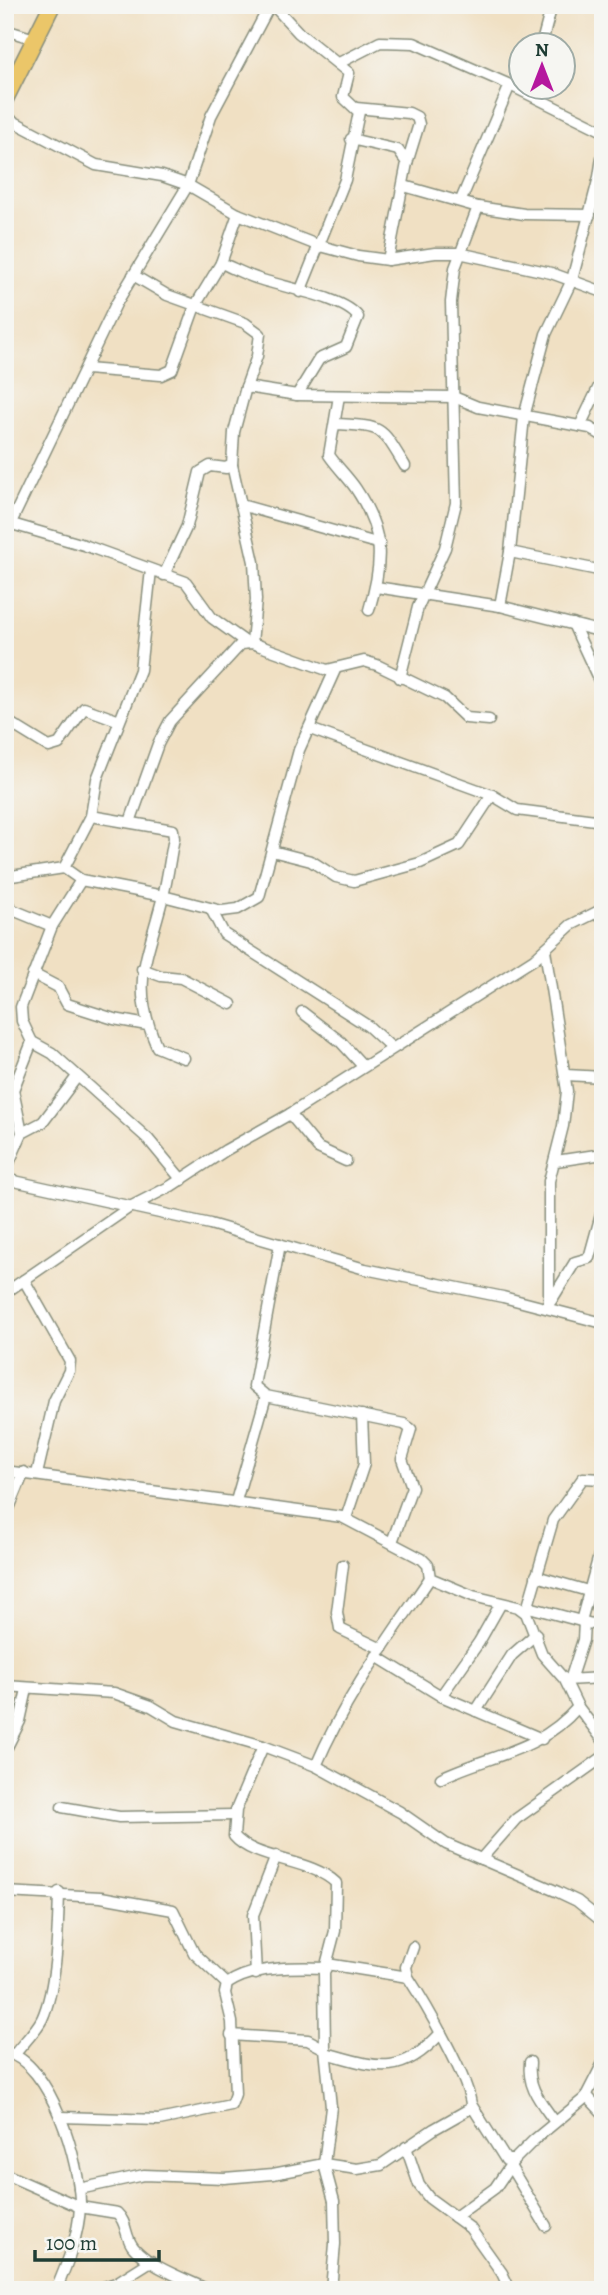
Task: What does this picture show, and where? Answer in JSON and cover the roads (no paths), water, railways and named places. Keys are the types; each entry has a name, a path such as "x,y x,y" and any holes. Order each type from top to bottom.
{"main road":[{"path":"5,99 52,5"}],"street":[{"path":"5,535 8,523 116,304 188,185 211,116 272,5 299,33 339,63 349,74 343,97 356,108 359,115 351,139 345,180 300,292"},
{"path":"545,32 552,5"},
{"path":"5,30 35,39"},
{"path":"339,63 380,42 403,41 506,83"},
{"path":"461,200 495,113 506,92"},
{"path":"546,102 603,131"},
{"path":"356,108 417,117 419,124 407,163 388,260"},
{"path":"5,117 96,165 162,176 188,185 238,214 317,245 358,257 388,260 435,253 459,253 572,279 603,292"},
{"path":"351,139 398,150 407,163"},
{"path":"500,606 510,552 524,417 546,334 572,279 590,215 603,151"},
{"path":"404,186 478,207 524,214 590,215"},
{"path":"400,678 418,607 427,593 452,528 456,503 451,302 459,253 478,207"},
{"path":"86,369 167,374 176,362 195,306 221,263 238,214"},
{"path":"221,263 256,278 330,301 355,312 358,317 346,347 319,359 298,395"},
{"path":"133,275 195,306 245,323 260,334 257,356 234,432 232,465 254,562 256,600 250,643"},
{"path":"580,426 603,378"},
{"path":"246,387 298,395 339,397 454,397 478,407 580,426 603,436"},
{"path":"339,397 329,454 372,516 380,544 381,559 369,610"},
{"path":"336,424 376,427 384,432 405,466"},
{"path":"164,575 187,526 200,472 210,466 226,468 232,465"},
{"path":"241,505 380,544"},
{"path":"8,523 84,545 191,585 212,618 250,643 327,670 364,661 444,698 466,718 489,720"},
{"path":"510,552 603,571"},
{"path":"64,868 91,816 97,779 117,720 140,670 151,570"},
{"path":"376,587 500,606 603,632"},
{"path":"573,624 603,689"},
{"path":"130,822 158,744 170,721 234,648 250,643"},
{"path":"5,877 64,868 81,880 163,896 211,909 238,909 259,897 299,750 335,670"},
{"path":"5,720 49,747 59,744 84,708 117,720"},
{"path":"310,729 492,795 517,810 603,821"},
{"path":"272,851 311,861 336,877 354,881 441,855 459,845 492,795"},
{"path":"91,816 173,830 174,838 163,896 142,969 142,996 147,1025 157,1047 184,1058"},
{"path":"81,880 52,926 21,1007 22,1021 32,1042 52,1054 148,1139 182,1180"},
{"path":"5,901 9,908 52,926"},
{"path":"211,909 224,934 368,1026 392,1048"},
{"path":"5,1293 130,1207 182,1180 226,1150 290,1114 545,950 571,925 603,909"},
{"path":"545,950 566,1075 563,1126 549,1181 549,1306"},
{"path":"142,969 161,976 181,978 231,1004"},
{"path":"33,974 58,987 67,1004 114,1019 147,1025"},
{"path":"302,1012 341,1042 363,1066"},
{"path":"22,1133 9,1088 32,1042"},
{"path":"566,1075 603,1077"},
{"path":"5,1172 22,1133 43,1122 76,1078"},
{"path":"290,1114 318,1148 346,1161"},
{"path":"556,1161 603,1154"},
{"path":"5,1179 280,1244 389,1274 549,1306 603,1323"},
{"path":"549,1306 574,1263 589,1258 602,1211"},
{"path":"280,1244 254,1380 256,1390 266,1396 404,1423 411,1431 402,1459 412,1487 392,1542"},
{"path":"24,1280 70,1361 69,1371 54,1401 37,1474"},
{"path":"236,1501 266,1396"},
{"path":"346,1518 364,1464 362,1415"},
{"path":"5,1471 346,1518 428,1565 430,1577 379,1653 326,1742 316,1766"},
{"path":"5,1518 24,1472"},
{"path":"603,1479 583,1478 553,1520 527,1610 542,1654 567,1680 578,1707 603,1740"},
{"path":"567,1680 583,1640 588,1591 603,1541"},
{"path":"343,1565 337,1612 340,1629 441,1696 542,1738"},
{"path":"536,1576 588,1591"},
{"path":"430,1577 500,1605 603,1628"},
{"path":"441,1696 479,1642 500,1605"},
{"path":"476,1711 512,1655 536,1634"},
{"path":"567,1680 603,1678"},
{"path":"5,1686 114,1693 151,1706 176,1721 262,1746 316,1766 400,1812 446,1844 558,1892 603,1922"},
{"path":"5,1751 20,1721 27,1689"},
{"path":"440,1778 464,1767 518,1751 542,1738 578,1707"},
{"path":"262,1746 235,1815 233,1828 238,1841 322,1873 337,1882 338,1907 326,1966 325,2051 331,2107 324,2164 334,2201 335,2244 331,2290"},
{"path":"481,1859 516,1819 603,1757"},
{"path":"62,1807 119,1817 235,1815"},
{"path":"256,1974 253,1915 276,1856"},
{"path":"5,1892 59,1892 173,1910 194,1953 227,1984"},
{"path":"56,2290 73,2246 80,2207 79,2189 61,2117 40,2078 10,2053 42,2020 46,2007 57,1953 59,1892"},
{"path":"413,1947 406,1967 408,1977 441,2033 472,2106 506,2160 512,2163 546,2225"},
{"path":"227,1984 256,1974 326,1966 408,1977"},
{"path":"61,2117 159,2120 231,2105 235,2094 232,2022 225,1993 227,1984"},
{"path":"231,2035 299,2038 325,2051 368,2066 390,2067 423,2052 441,2033"},
{"path":"530,2062 529,2081 532,2089 555,2122"},
{"path":"455,2217 495,2188 512,2163 587,2096 603,2063"},
{"path":"587,2096 603,2113"},
{"path":"79,2189 129,2176 224,2178 273,2174 324,2164 357,2169 381,2165 472,2106"},
{"path":"406,2147 419,2185 429,2198 470,2228 502,2273 510,2290"},
{"path":"5,2174 80,2207 117,2213 125,2222 127,2239 133,2248 151,2261 208,2290"},
{"path":"96,2290 116,2283 151,2261"}]}
